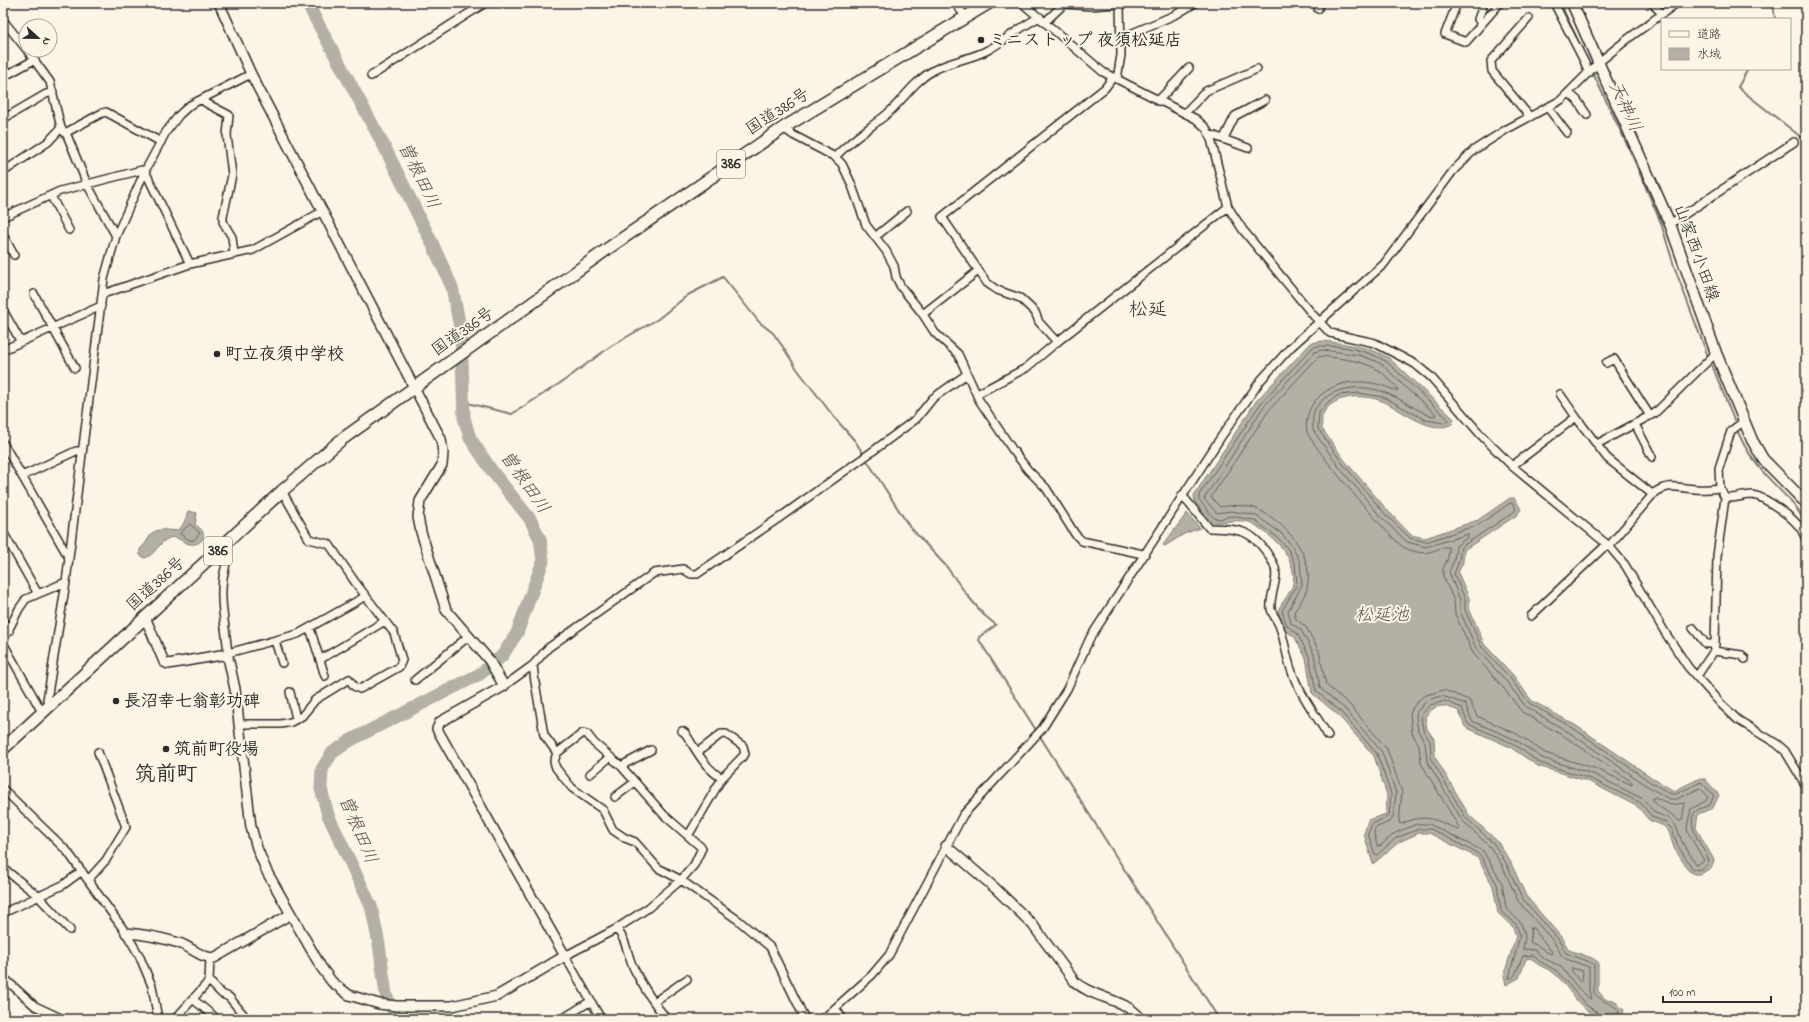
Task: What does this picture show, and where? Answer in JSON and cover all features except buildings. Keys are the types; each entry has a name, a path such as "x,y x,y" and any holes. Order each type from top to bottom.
{"highway":[{"name":"国道386号","path":"3,749 282,491 341,440 613,245 783,128 988,3"}],"main road":[{"name":"山家西小田線","path":"1572,3 1600,62 1670,224 1716,353 1744,421 1763,459 1806,503"}],"street":[{"path":"219,3 251,74 441,439 444,453 442,464 420,501 418,517 421,532 446,610 470,636 489,660 502,682"},
{"path":"371,76 485,3"},
{"path":"955,3 966,17"},
{"path":"1022,3 1043,19 1103,72 1196,119 1206,128 1209,134 1228,207 1242,230 1313,315 1330,332 1375,343 1414,364 1431,377 1480,434 1512,466 1609,546 1624,565 1688,667 1715,698 1738,720 1785,750 1806,786"},
{"path":"835,157 862,132 888,113 924,76 955,61 972,57 989,49 1029,22 1043,19 1064,4 1091,6 1129,3"},
{"path":"1121,38 1177,14 1195,3"},
{"path":"1457,3 1445,34 1466,42 1500,3"},
{"path":"1481,24 1478,19 1484,3"},
{"path":"1554,3 1589,73"},
{"path":"1652,3 1662,14"},
{"path":"823,1019 872,975 889,955 963,815 1042,729 1067,689 1090,638 1182,495 1261,380 1291,347 1384,264 1458,165 1474,150 1507,129 1561,100 1600,62 1629,38 1677,3"},
{"path":"1057,342 1039,322 1036,312 1020,298 997,290 987,283 942,217 1105,88 1115,78 1121,55 1120,4"},
{"path":"1529,18 1491,61 1492,71 1530,117"},
{"path":"3,20 18,38"},
{"path":"3,77 34,60 47,76 53,92 63,130 87,184 116,236"},
{"path":"1158,101 1189,68"},
{"path":"1185,114 1206,91 1257,70"},
{"path":"46,708 66,582 104,280 116,236 145,171 160,142 179,115 190,104 251,74"},
{"path":"3,119 46,94 53,92"},
{"path":"1569,93 1577,100 1587,115"},
{"path":"202,99 206,103 229,115 227,135 232,175 223,222 232,237 234,254"},
{"path":"1224,138 1235,116 1265,100"},
{"path":"1548,108 1567,133"},
{"path":"3,172 48,142 63,130 102,112 106,112 160,142"},
{"path":"783,128 793,135 835,157 842,164 851,183 866,225 886,251 894,266 896,277 901,287 923,314 935,333 958,354 977,394 1012,449 1055,500 1075,534 1082,541 1143,554"},
{"path":"1209,134 1224,138 1248,148"},
{"path":"1670,224 1794,142"},
{"path":"3,218 60,191 142,170 145,171"},
{"path":"145,171 190,264"},
{"path":"51,196 69,230"},
{"path":"977,394 1026,368 1228,207"},
{"path":"103,294 190,264 253,250 323,211"},
{"path":"875,237 907,211"},
{"path":"3,235 14,255"},
{"path":"923,314 978,271"},
{"path":"34,294 75,368"},
{"path":"3,350 101,306"},
{"path":"4,312 21,342"},
{"path":"1597,444 1650,416 1716,353"},
{"path":"1606,363 1614,359 1650,416"},
{"path":"601,1019 437,729 440,722 502,682 533,665 548,648 654,573 684,569 691,574 697,574 873,451 916,419 933,398 967,374"},
{"path":"1560,394 1576,417 1614,464 1652,494"},
{"path":"1512,466 1576,417"},
{"path":"1697,676 1714,648 1717,556 1725,498 1720,488 1719,468 1731,431 1744,421"},
{"path":"1635,424 1652,457"},
{"path":"3,443 69,558"},
{"path":"22,476 76,451 82,451"},
{"path":"1531,616 1604,548 1609,546 1652,494 1663,487 1674,486 1697,490 1720,488"},
{"path":"240,724 281,724 296,719 305,713 315,700 349,679 354,686 360,689 399,667 402,660 394,633 329,544 309,539 282,491"},
{"path":"1182,495 1209,528 1234,529 1246,532 1256,540 1273,562 1276,573 1275,586 1271,600 1271,610 1279,625 1292,673 1328,736"},
{"path":"1725,498 1734,499 1746,496 1755,496 1773,504 1800,527 1806,539"},
{"path":"3,532 38,594"},
{"path":"224,545 228,552 223,581 223,619 240,724 251,827 257,848 267,872 321,967 332,982 349,994 379,1004 406,1006 452,1006 497,996 565,956 616,929 648,908 681,880 694,865 702,848 664,816 621,766 594,743 587,734 583,733 557,753 554,762 556,768 572,788 603,810 613,830 634,842 658,868 681,880 738,920 770,947 778,960 805,1019"},
{"path":"46,708 3,642 19,609 26,599 66,582"},
{"path":"145,617 164,662 168,664 228,655 298,634 366,596"},
{"path":"320,659 385,621"},
{"path":"3,622 8,631"},
{"path":"310,628 325,676"},
{"path":"1693,628 1706,644 1714,648 1742,655 1745,659"},
{"path":"415,680 470,636"},
{"path":"276,641 282,662"},
{"path":"533,665 534,682 544,735 557,753"},
{"path":"290,692 296,719"},
{"path":"682,731 698,752 702,761 722,778"},
{"path":"688,836 722,778 745,754 743,746 726,734 721,734 698,752"},
{"path":"621,766 651,750"},
{"path":"89,879 106,860 126,827 98,752"},
{"path":"590,774 610,757"},
{"path":"615,797 635,782"},
{"path":"3,789 67,851 89,879 126,933 139,955 152,986 158,1019"},
{"path":"946,846 995,888 1032,924 1078,985 1090,992 1124,1005 1141,1019"},
{"path":"3,868 39,897 70,930"},
{"path":"3,913 63,885 82,871"},
{"path":"126,933 139,934 180,943 210,958 214,958 291,914"},
{"path":"616,929 621,934 633,968 654,1002 667,1019"},
{"path":"175,1019 210,981 210,958"},
{"path":"3,977 35,1006 63,1019"},
{"path":"654,1002 688,979"},
{"path":"210,981 222,994 229,997 247,1019"},
{"path":"194,1000 216,1019"},
{"path":"562,1019 591,1001"},
{"path":"834,1008 843,1019"}],"water":[{"name":"松延池","path":"1323,341 1365,348 1389,358 1454,419 1452,424 1444,427 1435,427 1416,420 1382,401 1367,397 1350,397 1341,399 1328,407 1322,416 1322,429 1346,462 1388,511 1411,535 1425,538 1478,520 1510,498 1514,498 1521,509 1517,515 1464,550 1463,562 1458,573 1469,598 1469,608 1484,644 1513,675 1531,700 1575,725 1674,791 1700,778 1705,779 1719,795 1713,808 1698,814 1696,828 1714,860 1712,867 1701,874 1695,874 1689,871 1674,848 1669,832 1664,826 1649,820 1638,807 1590,782 1538,766 1510,747 1465,727 1459,711 1449,707 1440,706 1433,709 1425,717 1427,729 1434,739 1435,757 1469,815 1497,841 1510,861 1526,896 1561,937 1569,950 1592,958 1598,962 1598,991 1605,999 1614,1000 1624,1010 1622,1017 1615,1019 1597,1019 1579,1003 1558,976 1536,963 1531,958 1526,959 1519,978 1506,985 1504,975 1516,936 1513,927 1498,913 1493,886 1478,858 1429,833 1419,833 1399,842 1373,864 1364,834 1368,820 1386,814 1387,795 1374,756 1338,715 1312,693 1306,658 1294,636 1283,630 1278,610 1293,584 1294,576 1289,560 1275,540 1254,524 1242,521 1212,522 1195,502 1194,495 1257,400 1311,343"},
{"path":"188,511 197,513 195,525 202,531 203,538 201,541 195,544 190,544 172,537 162,542 145,558 140,555 140,549 152,533 158,530 177,530 185,521"},
{"path":"1187,513 1200,528 1184,534 1165,546 1163,545"}],"waterway":[{"name":"曽根田川","path":"307,3 384,146 452,287 461,332 464,418 470,438 492,471 530,519 540,539 543,561 517,633 502,656 480,674 351,740 332,753 322,769 321,789 328,815 371,906 379,944 386,995 397,1019"},
{"name":"天神川","path":"1560,3 1583,51"},
{"path":"1773,3 1775,18"},
{"path":"1747,70 1738,87 1806,141"},
{"name":"天神川","path":"1592,71 1632,155 1661,223 1674,266 1707,354"},
{"path":"463,402 512,414 565,380 611,346 658,319 688,295 723,277 759,322 773,333 797,369 834,417 855,441 864,455"},
{"path":"1712,365 1734,420"},
{"path":"1738,432 1747,450 1756,463 1791,501 1802,516 1806,525"},
{"path":"866,459 909,526 946,566 984,615 996,625 979,637 979,640 1219,1019"}],"place":[{"name":"ミニストップ 夜須松延店","path":"981,40"},
{"name":"町立夜須中学校","path":"217,354"},
{"name":"長沼幸七翁彰功碑","path":"116,701"},
{"name":"筑前町役場","path":"166,749"}],"district":[{"name":"松延","path":"1148,310"},
{"name":"筑前町","path":"166,775"}]}
